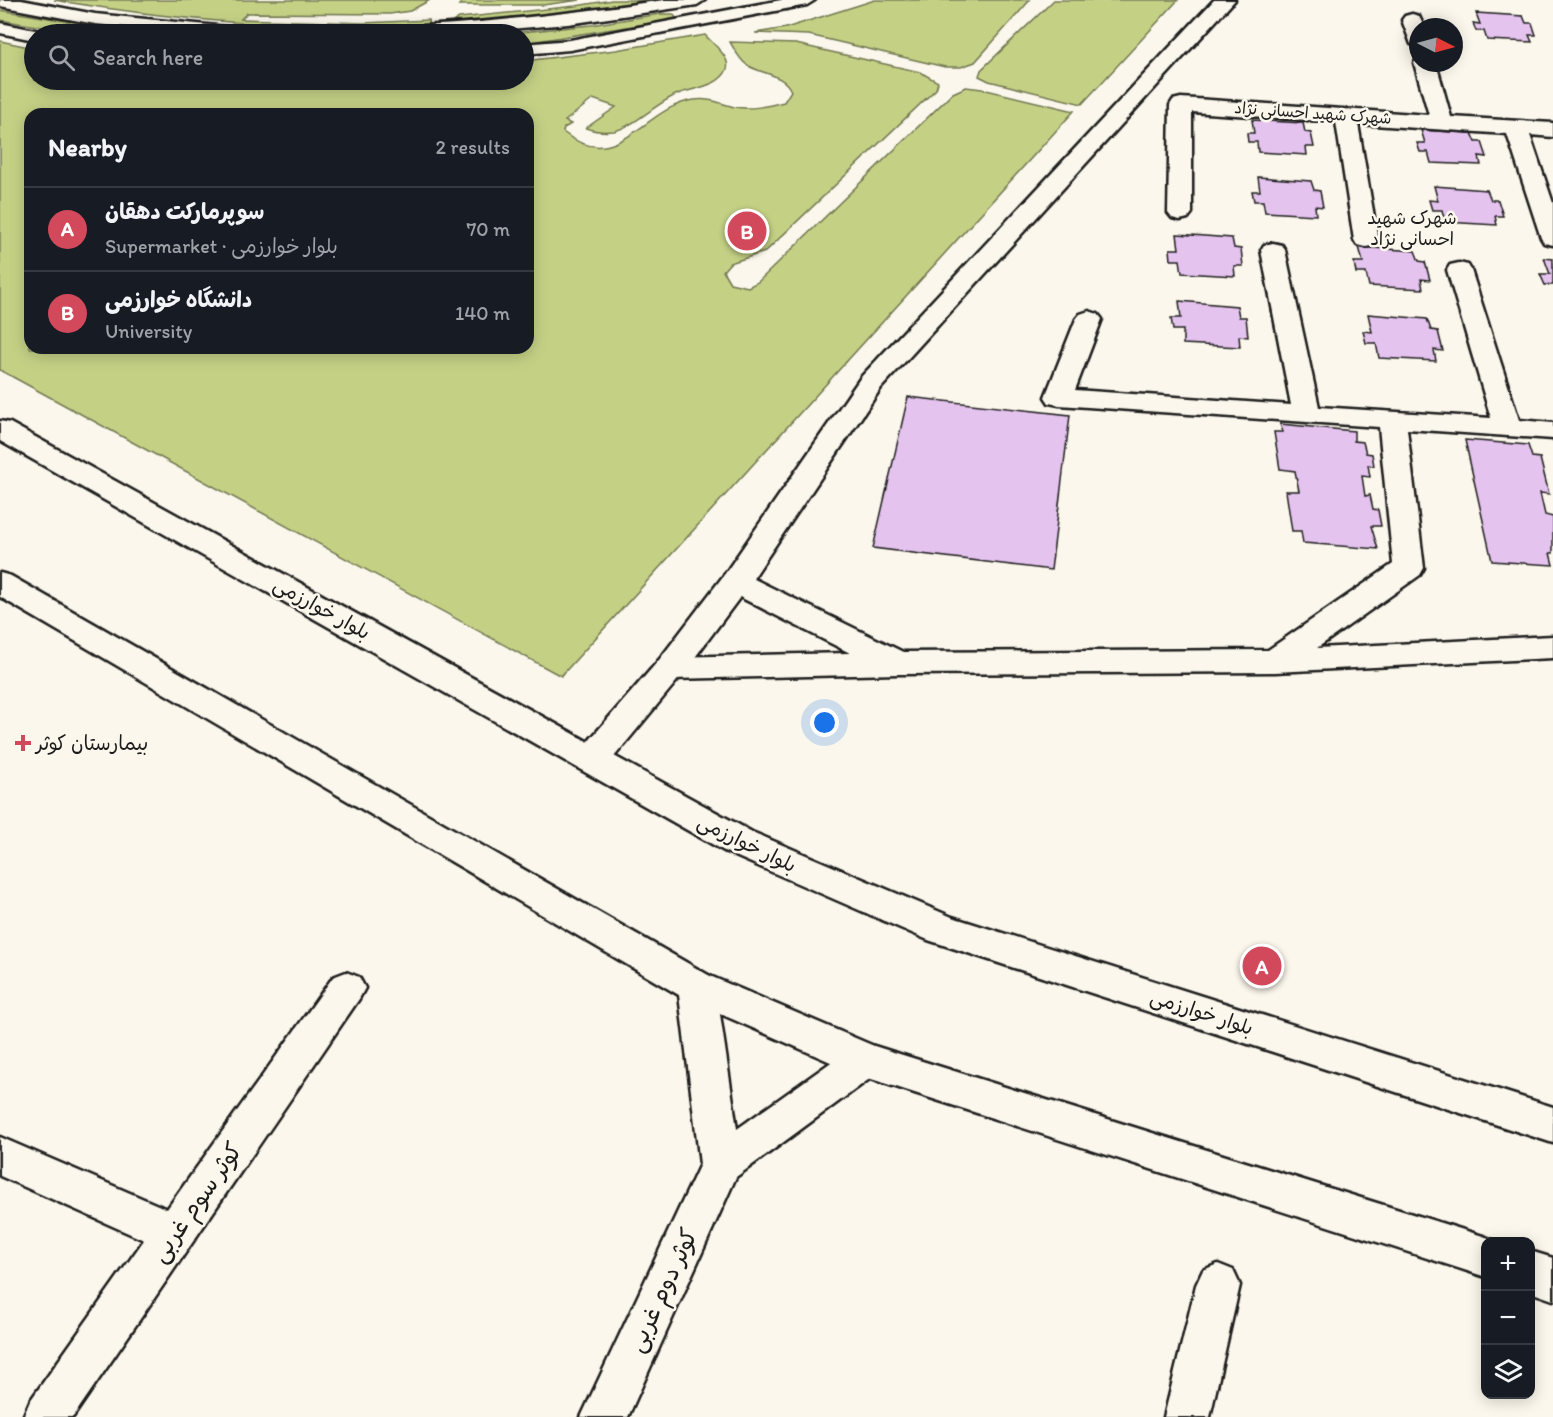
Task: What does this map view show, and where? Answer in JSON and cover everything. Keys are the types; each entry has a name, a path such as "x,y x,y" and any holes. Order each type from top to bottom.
{"street":[{"path":"592,760 670,668 735,582 871,384 1225,0"},
{"path":"1428,72 1442,122"},
{"name":"شهرک شهید احسانی نژاد","path":"1180,213 1181,105 1553,130"},
{"path":"1346,116 1366,240"},
{"path":"1516,127 1553,238"},
{"path":"1273,250 1307,414"},
{"path":"1459,270 1508,428"},
{"path":"1089,319 1059,397 1553,431"},
{"path":"1275,661 1410,568 1392,420"},
{"name":"بلوار خوارزمی","path":"0,429 739,842 941,929 1553,1125"},
{"path":"735,582 899,663"},
{"path":"0,583 697,987 865,1060 1481,1256"},
{"path":"670,668 899,663 1275,661 1553,647"},
{"path":"697,987 721,1164 865,1060"},
{"name":"کوثر سوم غربی","path":"46,1417 346,988"},
{"path":"0,1156 175,1233"},
{"name":"کوثر دوم غربی","path":"604,1417 721,1164"},
{"path":"1535,1274 1553,1279"},
{"path":"1187,1417 1218,1286"}],"lane":[{"path":"512,24 568,19 697,0"},
{"path":"534,48 570,45 807,0"},
{"path":"0,1 95,19 146,24"},
{"path":"0,28 24,33"}],"green space":[{"path":"54,0 430,0 410,11 390,14 247,13 241,19 363,23 429,20 427,24 265,24 99,7"},
{"path":"464,0 580,0 543,5 459,5"},
{"path":"612,0 649,0 566,13 467,23 454,21 459,18"},
{"path":"875,0 1030,0 975,62 961,67 945,67 809,35 755,33 786,28"},
{"path":"1054,0 1178,0 1082,104 989,81 979,76 981,70"},
{"path":"0,10 94,24 24,24 0,20"},
{"path":"660,14 673,14 677,19 534,41 534,31 591,25"},
{"path":"705,35 724,55 727,69 718,80 671,97 621,129 600,131 586,128 616,107 593,99 565,121 571,124 564,128 563,132 582,144 600,147 615,143 630,135 676,105 694,100 710,100 747,108 784,102 791,91 788,85 778,78 747,65 730,42 796,44 920,72 938,82 936,89 765,252 730,263 723,271 730,283 748,287 758,282 953,93 966,87 982,89 1074,111 561,676 0,370 0,41 24,46 24,90 534,90 534,60 616,50"}],"building":[{"path":"1476,13 1523,16 1526,23 1532,23 1536,35 1529,35 1532,42 1487,40 1484,31 1476,31 1473,23 1480,24"},
{"path":"1252,120 1303,123 1305,132 1311,133 1314,147 1306,147 1307,155 1258,152 1257,142 1248,142 1247,133 1254,133"},
{"path":"1421,130 1472,133 1476,142 1482,142 1487,157 1479,156 1481,165 1431,163 1428,152 1420,152 1417,143 1425,143"},
{"path":"1258,177 1311,181 1314,190 1320,191 1323,207 1315,206 1316,215 1265,212 1263,201 1254,201 1252,191 1260,191"},
{"path":"1434,186 1487,190 1491,200 1498,200 1503,216 1495,216 1497,225 1445,222 1442,210 1432,210 1429,200 1438,201"},
{"path":"1177,234 1232,238 1234,248 1241,249 1243,266 1234,266 1235,276 1182,273 1180,260 1171,260 1170,249 1179,249"},
{"path":"1359,247 1415,251 1419,261 1425,262 1430,280 1421,279 1423,289 1369,286 1366,273 1356,273 1354,262 1363,262"},
{"path":"1544,258 1553,259 1553,285 1545,285 1540,274 1550,274"},
{"path":"1179,301 1237,306 1239,317 1246,317 1248,337 1239,336 1240,347 1183,344 1183,330 1173,330 1171,318 1181,318"},
{"path":"1368,314 1427,319 1431,330 1438,331 1443,351 1434,350 1436,361 1379,358 1376,343 1366,343 1363,331 1372,332"},
{"path":"908,397 1070,415 1051,570 873,548"},
{"path":"1280,424 1354,431 1354,441 1363,442 1366,453 1372,454 1374,466 1368,465 1370,477 1362,476 1365,496 1370,495 1373,509 1378,510 1381,526 1371,526 1378,549 1303,543 1301,531 1292,531 1286,491 1299,491 1295,471 1280,469 1274,432 1283,432"},
{"path":"1465,440 1528,445 1532,457 1540,458 1549,494 1540,493 1545,515 1553,517 1553,553 1550,553 1553,565 1492,561"}],"place":[{"name":"دانشگاه خوارزمی","path":"747,231"},
{"name":"بیمارستان کوثر","path":"23,743"},
{"name":"سوپرمارکت دهقان","path":"1262,966"}],"district":[{"name":"شهرک شهید احسانی نژاد","path":"1412,228"}]}
